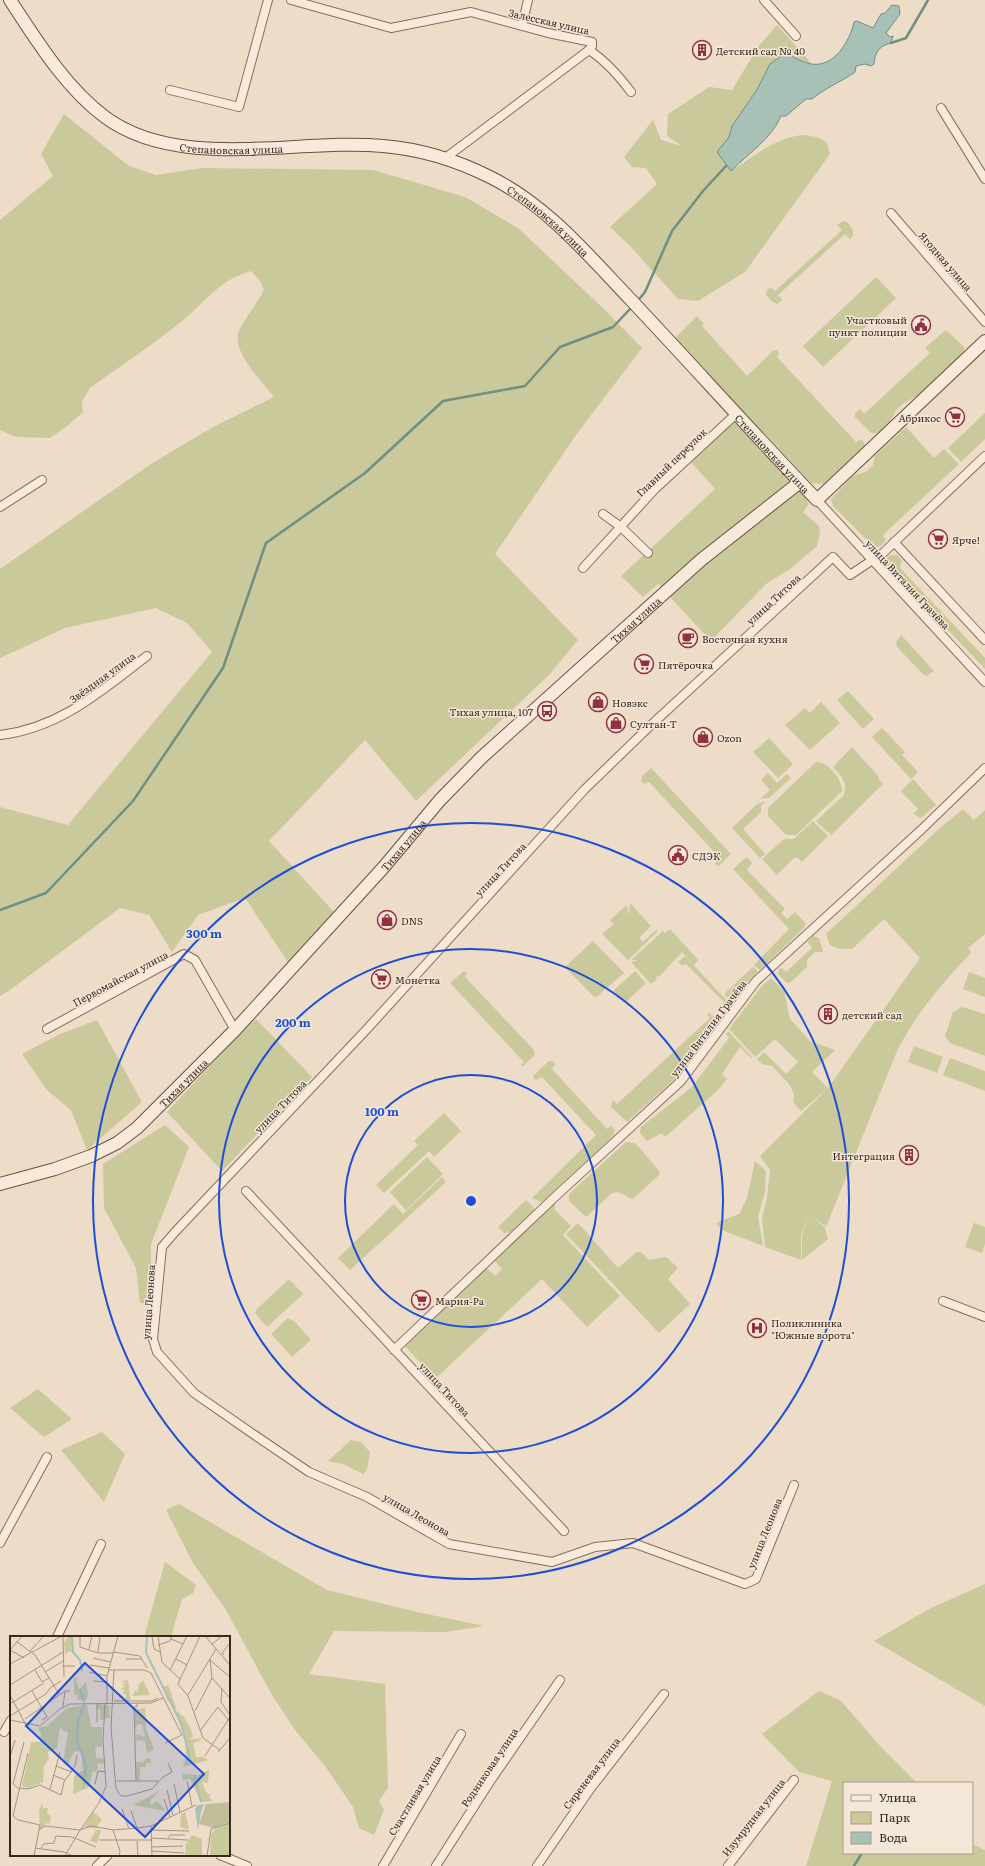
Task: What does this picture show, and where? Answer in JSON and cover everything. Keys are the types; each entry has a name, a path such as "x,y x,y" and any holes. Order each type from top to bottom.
{"street":[{"name":"Степановская улица","path":"10,0 37,41 67,80 105,117 135,133 172,144 235,149 325,144 402,148 444,159 504,184 542,211 565,231 669,340 817,500 985,341"},
{"path":"170,90 239,107 268,0"},
{"name":"Залесская улица","path":"292,0 391,28 471,12 590,46"},
{"path":"522,26 528,0"},
{"path":"764,0 796,36"},
{"path":"444,159 590,46 631,92"},
{"path":"941,108 985,179"},
{"name":"Ягодная улица","path":"891,213 985,322"},
{"name":"Главный переулок","path":"583,568 655,489 736,414"},
{"path":"872,560 883,553 985,456"},
{"path":"0,508 42,480"},
{"name":"Тихая улица","path":"0,1184 91,1156 117,1143 137,1128 236,1030 378,873 440,800 482,757 701,560 800,482"},
{"name":"улица Виталия Грачёва","path":"817,500 985,682"},
{"path":"603,514 621,527 648,553"},
{"path":"894,542 985,640"},
{"name":"улица Титова","path":"162,1247 367,1028 584,790 641,735 833,557 850,574 872,560"},
{"name":"Звёздная улица","path":"0,735 11,734 45,724 78,708 147,656"},
{"name":"улица Виталия Грачёва","path":"394,1350 557,1195 681,1081 756,981 921,830 985,768"},
{"name":"Первомайская улица","path":"47,1029 184,954 194,960 236,1030"},
{"name":"улица Титова","path":"246,1191 564,1531"},
{"name":"улица Леонова","path":"162,1247 153,1339 157,1352 194,1392 309,1472 367,1497 448,1544 552,1562 595,1547 633,1543 745,1584 756,1579 794,1485"},
{"path":"943,1300 985,1317"},
{"path":"0,1543 47,1457"},
{"path":"57,1636 101,1544"},
{"name":"Родниковая улица","path":"436,1866 489,1783 560,1680"},
{"name":"Сиреневая улица","path":"537,1866 591,1788 664,1694"},
{"path":"5,1733 10,1722"},
{"name":"Счастливая улица","path":"383,1866 462,1734"},
{"name":"Изумрудная улица","path":"728,1866 794,1780"},
{"path":"101,1865 107,1856"},
{"path":"222,1856 247,1866"}],"green space":[{"path":"777,25 812,64 785,54 770,64 758,88 732,126 729,137 731,171 765,149 790,137 803,135 815,137 827,143 830,154 745,272 698,301 678,299 631,247 610,227 657,184 646,168 632,167 624,157 653,120 661,140 682,146 667,136 668,114 709,87 732,90 758,47"},
{"path":"64,114 129,166 156,175 202,168 373,170 465,197 518,228 605,310 642,348 576,435 495,554 578,640 549,675 416,801 365,740 269,841 334,912 288,962 245,898 198,915 172,952 149,915 120,908 0,996 0,807 68,825 212,652 187,623 156,608 65,628 0,658 0,569 151,464 213,427 274,397 256,376 244,358 238,341 238,333 240,329 264,290 260,281 251,271 239,275 221,286 171,330 90,388 82,401 83,412 66,427 50,438 16,437 0,430 0,220 53,176 41,154"},
{"path":"843,221 847,222 853,230 853,236 850,239 845,234 778,295 783,300 777,304 773,302 766,295 767,290 770,287 775,291 842,230 837,225"},
{"path":"876,277 896,298 823,367 803,346"},
{"path":"697,316 704,324 702,326 747,376 773,351 778,350 779,354 777,357 856,442 862,439 865,445 824,484 811,483 675,338"},
{"path":"946,330 964,347 964,353 924,391 901,405 883,429 879,432 871,433 855,417 855,413 860,409 864,414 930,353 925,348"},
{"path":"985,413 985,439 961,462 948,448"},
{"path":"729,421 735,423 805,497 809,504 803,512 819,526 820,533 817,546 790,569 766,584 711,641 658,584 643,597 621,576 715,489 690,461"},
{"path":"906,427 934,458 944,449 959,464 883,535 886,540 882,545 875,548 833,506 831,499 854,475 866,472 873,465 875,456"},
{"path":"890,555 897,555 902,560 900,568 985,658 985,669 884,562"},
{"path":"901,635 934,671 926,676 897,647 896,642"},
{"path":"848,691 874,719 863,729 837,700"},
{"path":"821,702 840,723 810,750 785,725 805,708 810,713"},
{"path":"882,728 905,752 902,755 918,772 911,779 872,737"},
{"path":"769,738 793,764 778,778 753,752"},
{"path":"852,747 878,776 879,780 883,784 831,835 816,821 843,796 845,791 845,783 833,767"},
{"path":"816,762 826,765 834,772 840,782 842,791 796,835 786,835 768,816 768,808"},
{"path":"651,768 731,854 719,866 715,864 719,857 649,782 644,784 641,781 642,776"},
{"path":"768,773 777,783 787,774 791,778 769,798 760,799 770,790 761,780"},
{"path":"913,779 936,805 921,818 913,814 918,809 901,791"},
{"path":"766,801 761,806 761,812 743,829 765,854 760,858 732,828 757,804"},
{"path":"963,809 974,820 985,810 985,934 968,948 971,952 970,954 930,1000 904,1037 826,1227 811,1215 825,1228 828,1239 802,1260 802,1236 809,1213 801,1236 801,1260 765,1247 762,1218 767,1198 770,1170 760,1156 828,1088 920,958 884,919 852,949 839,949 830,945 826,934 940,828"},
{"path":"813,821 828,836 802,862 798,858 794,858 777,875 762,859 784,839 794,839"},
{"path":"745,858 748,858 752,863 747,870 785,909 781,913 787,919 795,912 806,924 804,928 760,970 754,965 789,929 733,869"},
{"path":"630,903 651,926 639,938 643,942 656,930 658,931 628,960 602,934 621,918 613,924 610,920 627,905 628,912 633,916 629,912"},
{"path":"670,929 698,960 694,965 682,952 659,977 656,977 657,979 651,984 631,962 639,960 631,960 663,931 665,933"},
{"path":"813,936 819,938 823,952 815,952 807,960 807,967 791,982 787,983 778,974 779,969 782,968 786,972 812,948 808,942"},
{"path":"593,941 624,973 595,998 565,967"},
{"path":"685,956 731,1005 727,1009 721,1006 724,1002 686,964 682,966 678,962"},
{"path":"753,967 758,971 751,978 733,1003 724,994"},
{"path":"464,971 467,973 465,977 533,1049 535,1054 534,1056 523,1066 520,1066 524,1062 450,983"},
{"path":"635,971 646,983 625,1003 613,991"},
{"path":"969,972 985,978 985,997 963,989"},
{"path":"771,978 784,991 790,1019 810,1041 835,1050 812,1072 828,1088 801,1111 793,1102 794,1095 790,1085 772,1066 762,1064 757,1059 764,1052 786,1074 798,1062 775,1039 755,1057 729,1029 761,987"},
{"path":"962,1007 985,1014 985,1056 950,1043 945,1036 953,1012"},
{"path":"709,1013 716,1018 717,1023 679,1075 627,1122 611,1107 613,1100 617,1104 710,1018 707,1014"},
{"path":"256,1019 312,1077 222,1171 167,1112 232,1042"},
{"path":"97,1020 142,1102 87,1150 71,1110 47,1090 22,1054 58,1035"},
{"path":"728,1031 752,1057 751,1058 740,1047 722,1074 727,1079 718,1090 665,1137 662,1133 647,1141 640,1133 641,1127 692,1087 729,1038 726,1034"},
{"path":"914,1046 943,1057 937,1073 908,1062"},
{"path":"950,1058 985,1071 985,1091 943,1075"},
{"path":"549,1061 552,1061 555,1064 552,1069 607,1129 611,1126 615,1131 612,1137 542,1202 532,1198 596,1135 542,1077 536,1080 533,1078 533,1076"},
{"path":"444,1113 461,1131 434,1157 429,1151 384,1193 376,1185 418,1145 414,1141"},
{"path":"165,1125 189,1147 151,1244 151,1303 140,1303 136,1268 104,1208 103,1164"},
{"path":"626,1142 637,1145 660,1174 634,1198 632,1199 618,1192 612,1193 587,1216 585,1216 569,1201 569,1194"},
{"path":"427,1157 443,1174 406,1210 390,1192"},
{"path":"755,1161 766,1171 765,1192 758,1217 763,1246 722,1230 716,1223 739,1214 747,1198"},
{"path":"442,1177 446,1182 350,1270 338,1258 394,1204 403,1214"},
{"path":"526,1200 536,1210 511,1232 504,1233 498,1227"},
{"path":"555,1203 555,1210 571,1226 563,1235 620,1296 587,1327 542,1279 435,1379 403,1344 485,1266 495,1276 502,1269 493,1259"},
{"path":"578,1223 618,1268 637,1252 641,1252 649,1260 666,1257 678,1268 668,1279 690,1304 659,1333 566,1234"},
{"path":"974,1223 985,1227 985,1244 982,1253 965,1247"},
{"path":"288,1280 291,1281 303,1294 267,1327 255,1313 256,1310"},
{"path":"288,1318 295,1322 311,1340 292,1357 271,1334"},
{"path":"38,1389 72,1419 44,1437 10,1408"},
{"path":"102,1432 125,1454 104,1502 61,1450"},
{"path":"351,1440 361,1442 370,1452 367,1470 363,1474 343,1464 328,1461"},
{"path":"179,1504 327,1590 417,1612 484,1626 445,1632 334,1631 309,1674 385,1684 388,1788 379,1801 384,1810 374,1835 359,1828 353,1807 325,1766 295,1730 272,1695 226,1610 193,1563 166,1510"},
{"path":"165,1562 196,1585 193,1593 182,1599 171,1636 144,1636"},
{"path":"985,1584 985,1706 874,1641 929,1609"},
{"path":"819,1691 841,1701 881,1747 916,1782 843,1782 843,1854 973,1854 973,1844 985,1850 985,1866 806,1866 832,1781 799,1772 762,1734"}],"water":[{"path":"892,5 899,6 900,14 886,33 890,37 893,36 891,43 878,50 875,56 874,64 871,66 865,64 856,66 855,72 850,76 812,99 806,99 786,116 781,116 766,139 731,171 717,152 729,137 732,126 758,88 770,64 785,53 811,64 827,62 840,52 845,45 854,22 857,21 873,28 881,14 885,13"}],"waterway":[{"path":"891,43 906,38 928,0"},
{"path":"640,298 645,292 672,231 703,191 726,166"},
{"path":"0,910 46,893 133,801 223,668 266,543 365,473 443,401 525,386 560,347 613,327 630,309"},
{"path":"854,1866 861,1854"}],"place":[{"name":"Детский сад № 40","path":"702,50"},
{"name":"Участковый пункт полиции","path":"921,325"},
{"name":"Абрикос","path":"955,417"},
{"name":"Ярче!","path":"938,539"},
{"name":"Восточная кухня","path":"688,638"},
{"name":"Пятёрочка","path":"644,664"},
{"name":"Новэкс","path":"598,702"},
{"name":"Тихая улица, 107","path":"547,711"},
{"name":"Султан-Т","path":"616,723"},
{"name":"Ozon","path":"703,737"},
{"name":"СДЭК","path":"678,855"},
{"name":"DNS","path":"387,920"},
{"name":"Монетка","path":"381,979"},
{"name":"детский сад","path":"828,1014"},
{"name":"Интеграция","path":"909,1155"},
{"name":"Мария-Ра","path":"421,1300"},
{"name":"Поликлиника \"Южные ворота\"","path":"757,1328"}]}
